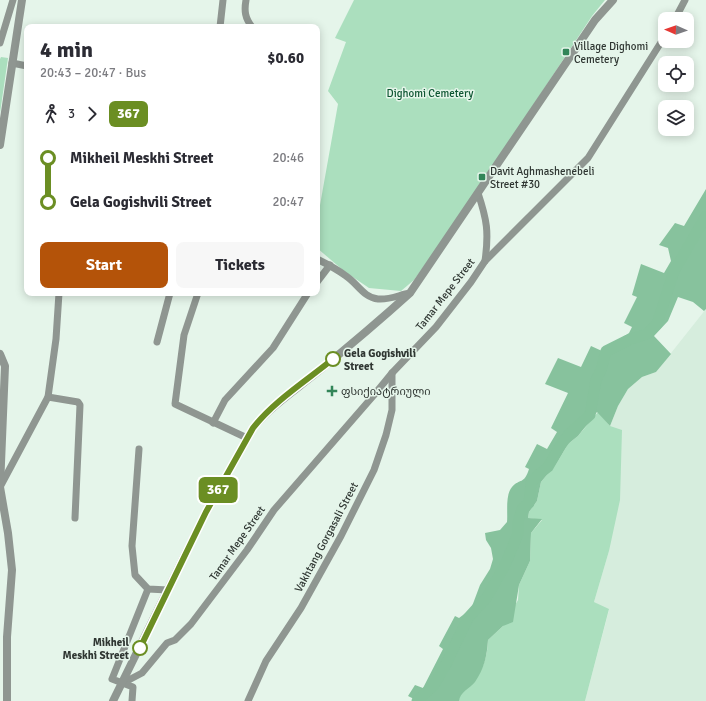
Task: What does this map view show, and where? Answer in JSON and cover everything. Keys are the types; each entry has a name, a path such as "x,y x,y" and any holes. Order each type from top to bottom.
{"street":[{"path":"0,43 13,0"},
{"path":"0,145 22,0"},
{"path":"220,24 223,0"},
{"path":"246,0 244,10 246,18 250,24"},
{"path":"113,701 206,512 247,438 260,419 372,328 410,293 595,20 613,0"},
{"path":"679,12 685,0"},
{"name":"Tamar Mepe Street","path":"123,683 142,673 167,643 175,640 191,624 247,550 274,510 374,395 392,372 436,327 471,282 485,261 588,158 658,47"},
{"path":"12,63 24,65"},
{"path":"478,193 487,221 488,238 485,261"},
{"path":"320,260 348,277 370,298 392,299 401,294 410,293"},
{"path":"320,278 330,265"},
{"path":"0,487 48,397 56,339 59,296"},
{"path":"157,342 169,296"},
{"path":"197,296 184,335 174,401 176,404 247,438"},
{"path":"213,422 225,400 273,348 306,296"},
{"path":"0,354 5,366 0,487 8,533 12,570 7,637 7,701"},
{"name":"Vakhtang Gorgasali Street","path":"248,701 266,661 301,608 341,536 374,470 386,435 392,410 392,372"},
{"path":"48,397 79,404 75,518"},
{"path":"139,449 132,546 135,575 148,589 168,590"},
{"path":"132,701 133,687 112,679 148,589"}],"shaded area":[{"path":"706,309 706,701 585,701 609,610 594,602 609,551 610,426 618,406 628,389 642,377 656,372"}],"green space":[{"name":"Dighomi Cemetery","path":"354,0 605,0 592,16 458,219 414,280 401,291 369,288 344,271 320,251 320,205 338,104 328,91 346,42 335,38"},
{"path":"1,57 8,58 0,113 0,59"},
{"path":"706,189 706,309 704,311 693,302 678,297 668,321 654,336 671,354 656,372 642,377 628,389 618,406 610,426 597,412 578,436 568,444 556,464 541,482 537,501 529,512 528,518 542,519 531,533 530,561 519,585 513,622 503,626 488,640 487,651 481,672 475,682 463,693 459,701 412,701 414,699 408,696 415,685 423,688 443,649 439,646 455,616 459,618 471,609 480,585 490,569 493,559 491,548 486,540 485,533 500,530 507,522 508,495 510,490 515,484 522,481 527,474 529,469 525,467 537,444 547,449 557,432 551,428 568,393 545,384 558,358 581,367 591,346 602,351 629,333 632,327 624,323 637,297 632,295 641,264 664,273 671,261 668,248 659,245 675,223 684,226"},
{"path":"598,412 610,426 622,430 620,500 609,551 594,602 609,609 585,701 459,701 459,696 476,678 483,665 486,657 488,640 503,626 518,600 519,585 530,561 531,533 542,520 528,518 529,512 537,501 541,482 556,464 568,444 578,436"}],"waterway":[{"path":"417,701 434,685 445,666 468,618 487,597 505,565 518,534 518,522 522,509 529,503 531,483 548,467 569,434 590,415 596,380 601,370 606,351 628,340 647,334 657,324 674,271 706,216"}],"bus line":[{"name":"367","path":"140,648 206,512 253,428 260,419 280,401 333,359"}],"place":[{"name":"Village Dighomi Cemetery","path":"566,52"},
{"name":"Davit Aghmashenebeli Street #30","path":"482,177"},
{"name":"Gela Gogishvili Street","path":"333,359"},
{"name":"ფსიქიატრიული","path":"332,391"},
{"name":"Mikheil Meskhi Street","path":"140,648"}]}
